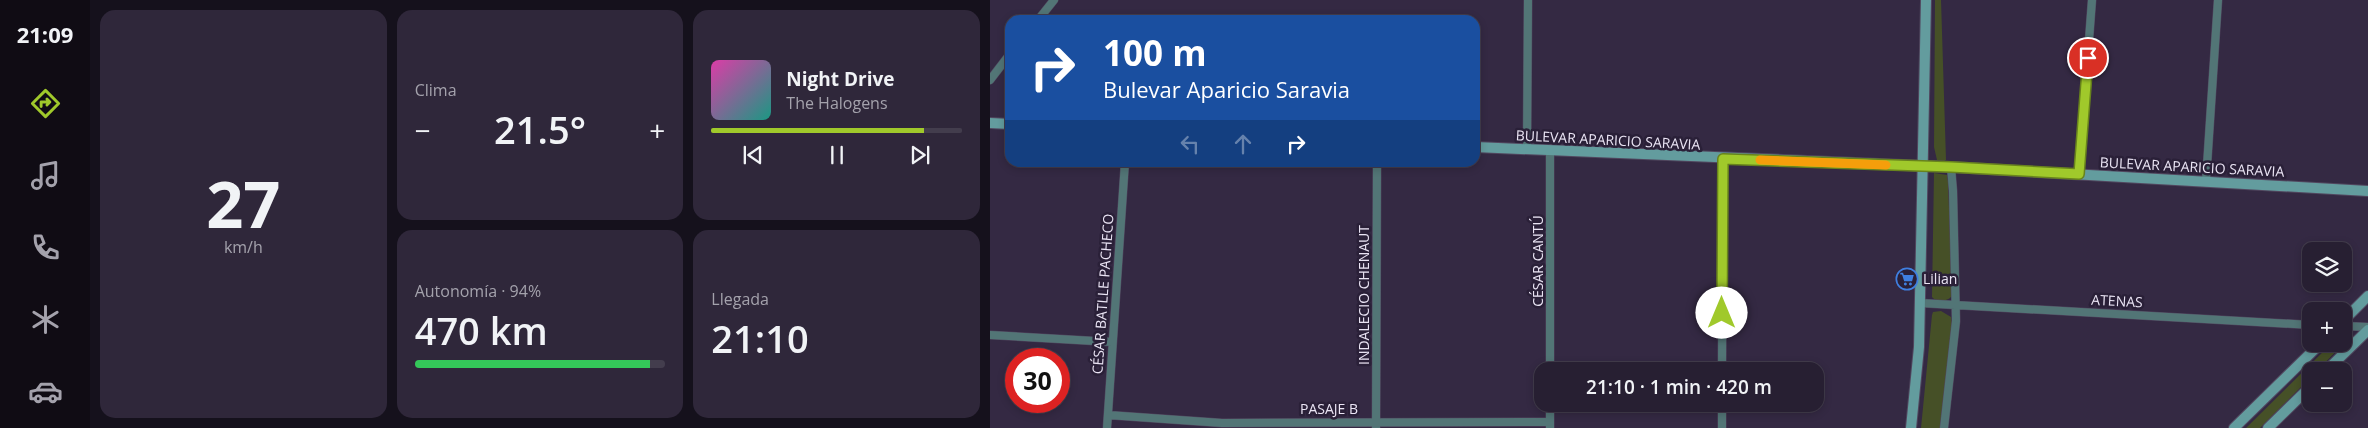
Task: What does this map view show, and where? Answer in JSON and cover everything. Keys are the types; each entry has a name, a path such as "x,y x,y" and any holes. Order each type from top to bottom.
{"street":[{"path":"1042,15 1054,0"},
{"path":"1527,149 1528,0"},
{"path":"1911,428 1920,302 1926,0"},
{"path":"2079,174 2092,0"},
{"path":"2206,181 2218,0"},
{"path":"990,80 1005,60"},
{"path":"990,123 1005,124"},
{"name":"BULEVAR APARICIO SARAVIA","path":"1480,147 1723,159 1951,167 2368,191"},
{"name":"CÉSAR CANTÚ","path":"1550,150 1550,362"},
{"path":"1722,362 1723,159"},
{"name":"CÉSAR BATLLE PACHECO","path":"1107,428 1125,167"},
{"name":"INDALECIO CHENAUT","path":"1376,425 1377,167"},
{"path":"1944,428 1956,304 1951,167"},
{"path":"2352,312 2368,296"},
{"name":"ATENAS","path":"1920,302 2302,324"},
{"path":"2352,327 2368,329"},
{"path":"2335,362 2368,329"},
{"path":"990,335 1112,342"},
{"path":"2234,428 2312,352"},
{"path":"2268,428 2302,395"},
{"path":"1550,412 1550,425"},
{"path":"1722,412 1722,428"},
{"name":"PASAJE B","path":"1108,416 1222,423 1550,425"}],"green space":[{"path":"1935,0 1941,0 1946,160 1944,161 1937,160 1934,147"},
{"path":"1934,173 1947,175 1948,181 1952,289 1951,297 1941,301 1932,297"},
{"path":"1941,311 1951,317 1952,323 1940,428 1921,428 1932,315 1933,312"},
{"path":"2323,352 2335,352 2326,362 2313,362"},
{"path":"2302,373 2302,386 2260,428 2246,428"}],"slow traffic":[{"path":"1760,160 1886,165"}],"place":[{"name":"Lilian","path":"1907,279"}],"route":[{"path":"1722,313 1723,159 1951,167 2079,174 2088,58"}]}
